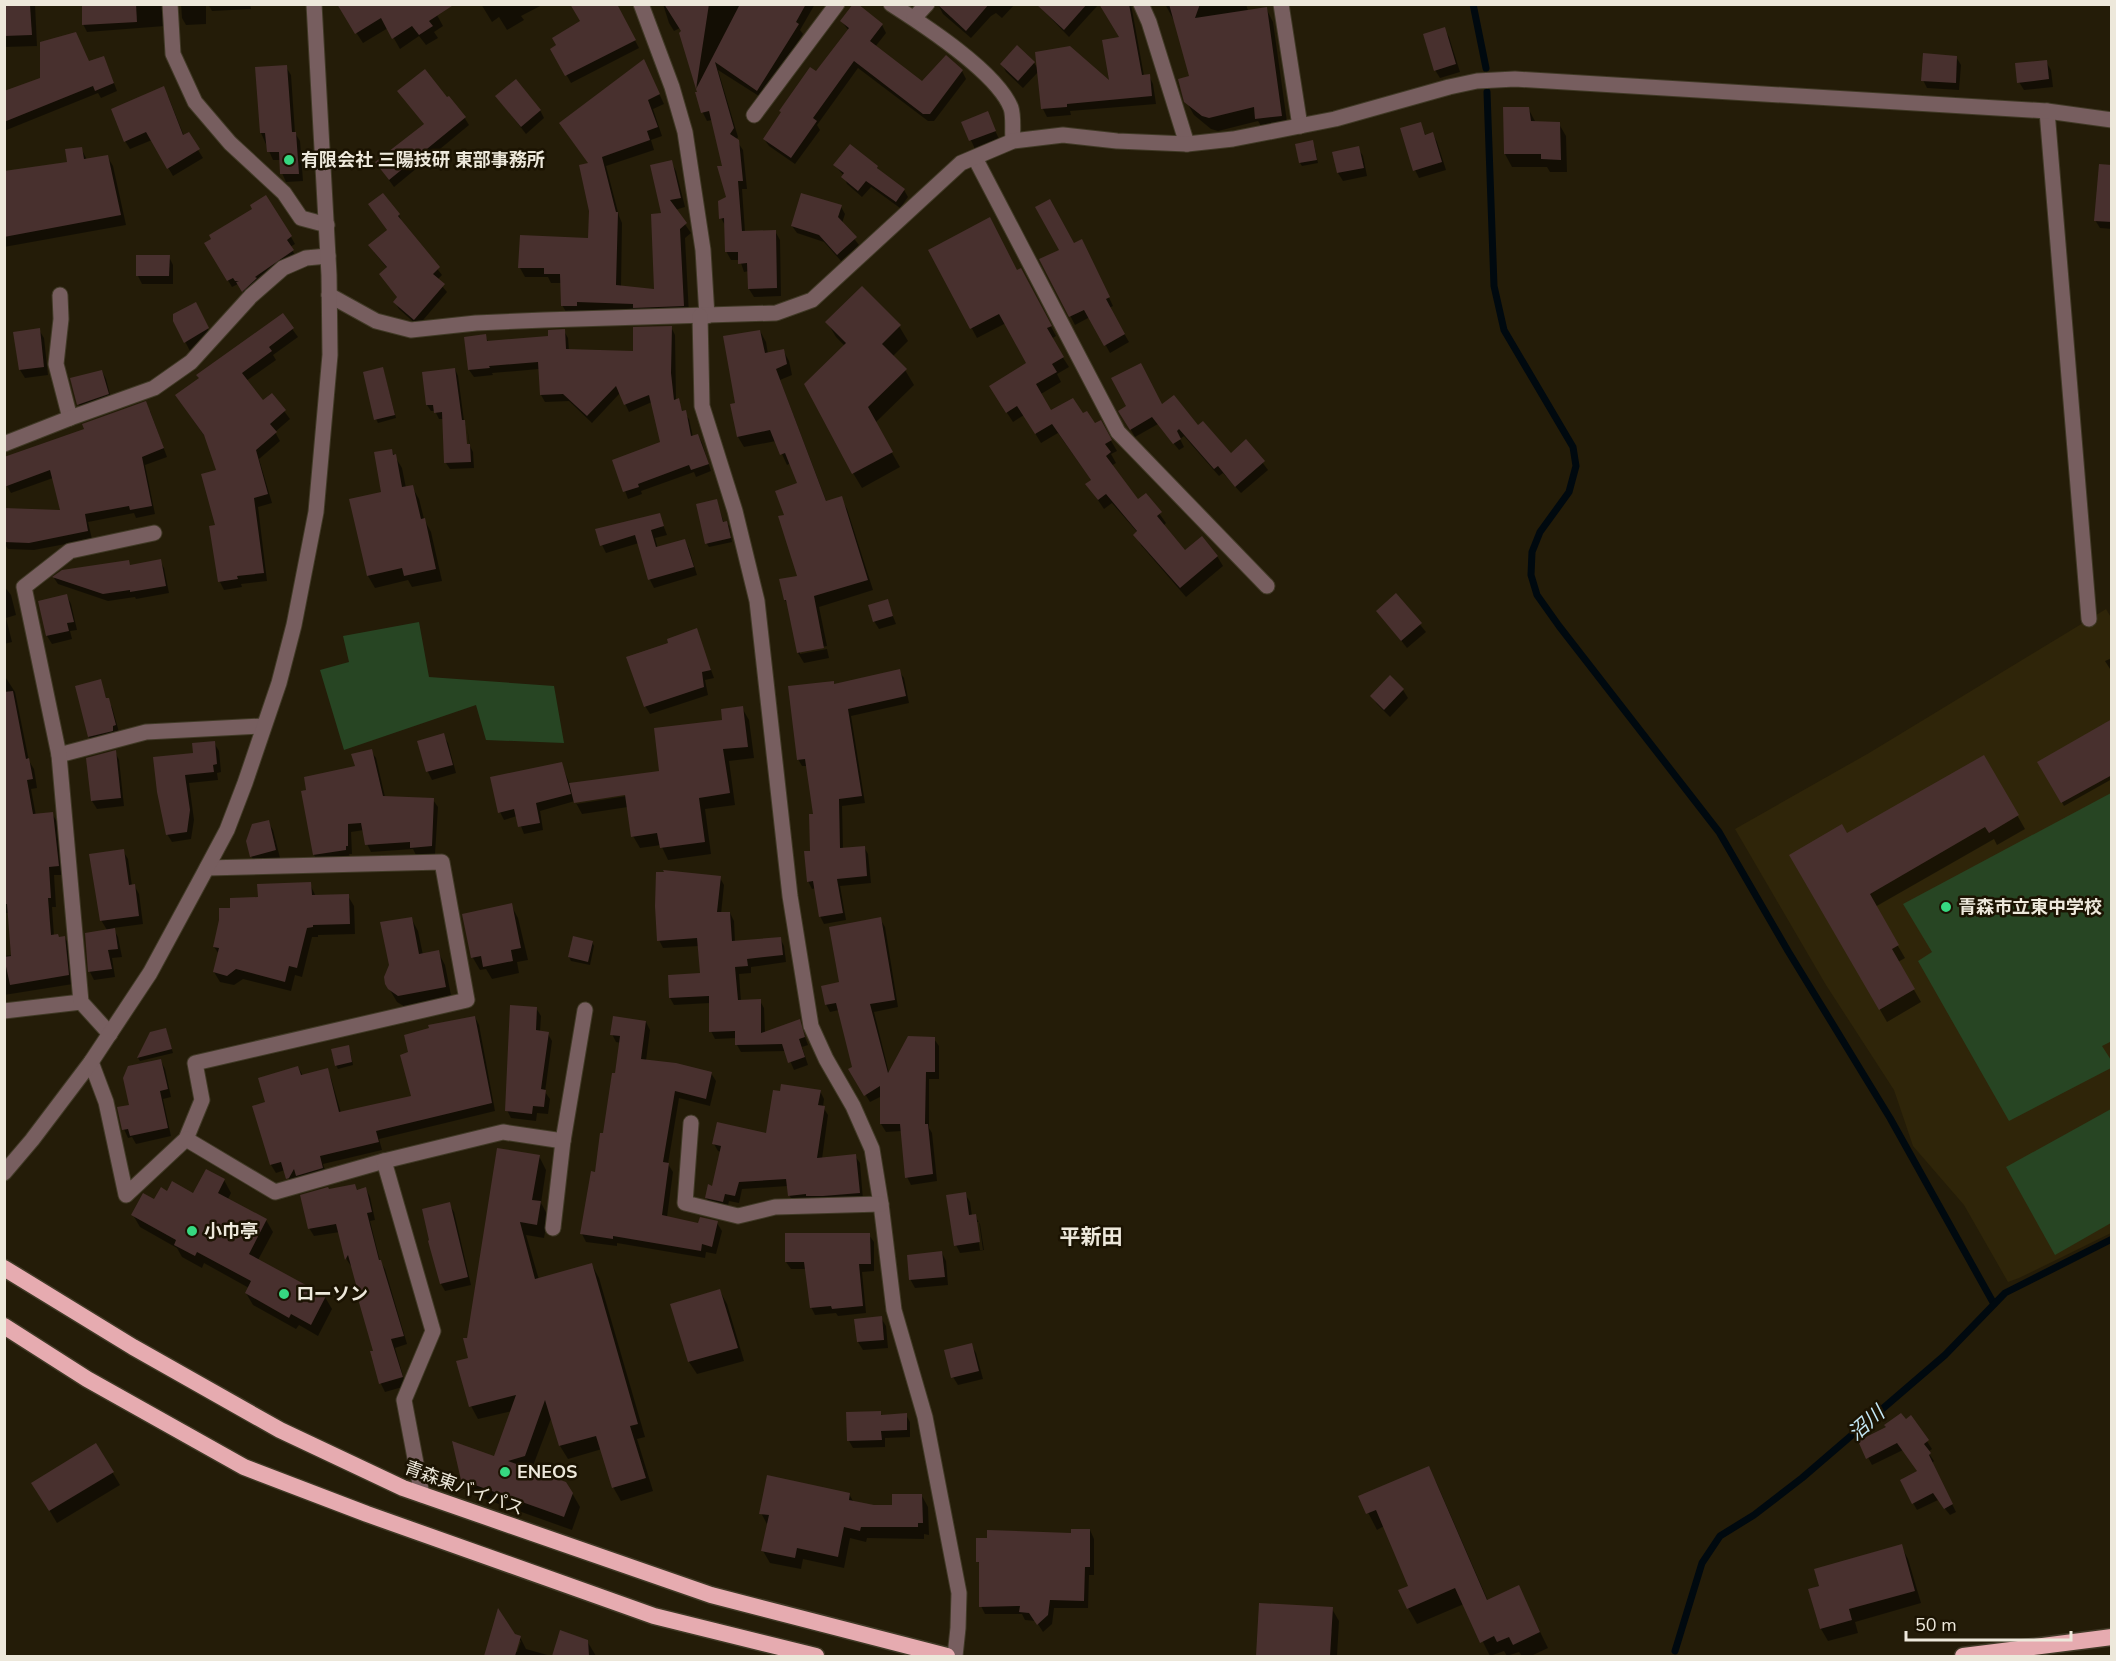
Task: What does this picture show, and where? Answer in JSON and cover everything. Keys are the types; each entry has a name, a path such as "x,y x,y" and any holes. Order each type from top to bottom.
{"highway":[{"name":"青森東バイパス","path":"4,1268 133,1347 280,1430 422,1495 711,1595 947,1656"},
{"path":"4,1326 87,1379 244,1467 378,1518 654,1616 816,1656"},
{"path":"1962,1656 2112,1637"}],"street":[{"path":"170,4 173,54 195,102 230,143 284,193 301,218 327,225"},
{"path":"4,1173 91,1062 164,948 230,820 279,683 294,626 316,512 330,355 327,225 314,4"},
{"path":"641,4 672,87 685,132 704,250 702,406 735,511 758,601 790,896 811,1026 826,1059 853,1106 872,1149 882,1204 894,1310 925,1417 959,1593 955,1656"},
{"path":"754,115 837,4"},
{"path":"891,4 914,18 976,66 997,87 1011,109 1012,141"},
{"path":"914,18 927,4"},
{"path":"1141,4 1149,22 1187,144"},
{"path":"1281,4 1300,126"},
{"path":"329,295 376,321 411,330 476,323 777,313 812,300 961,163 1012,141 1063,135 1116,141 1187,144 1233,139 1335,119 1477,81 1515,79 2047,111 2112,120"},
{"path":"2047,111 2089,619"},
{"path":"975,158 1118,432 1267,586"},
{"path":"4,444 154,388 191,362 251,296 283,268 306,258 328,256"},
{"path":"60,295 61,319 56,364 70,418"},
{"path":"110,1034 81,1002 59,755 24,586 70,551 154,533"},
{"path":"59,755 146,732 263,726"},
{"path":"91,1062 106,1102 126,1195 186,1139 202,1100 195,1062 466,1000 442,862 207,868"},
{"path":"4,1011 81,1002"},
{"path":"553,1228 563,1141 585,1010"},
{"path":"691,1122 686,1203 738,1216 776,1207 882,1204"},
{"path":"186,1139 275,1192 384,1161 503,1132 563,1141"},
{"path":"384,1161 433,1331 404,1400 422,1495"}],"shaded area":[{"name":"青森市立東中学校","path":"2106,609 2112,619 2111,1233 2008,1282 1964,1205 1913,1146 1894,1090 1826,985 1735,829 1869,753"}],"green space":[{"path":"419,622 429,677 554,686 564,743 486,740 476,705 344,750 320,670 349,662 343,636"},
{"path":"2111,793 2112,1041 2102,1046 2111,1060 2111,1068 2009,1121 1918,961 1932,952 1903,904"},
{"path":"2111,1109 2111,1223 2055,1255 2006,1167"}],"building":[{"path":"82,4 136,4 137,22 82,25"},
{"path":"337,4 455,4 429,21 433,26 419,35 412,26 392,39 381,18 355,34"},
{"path":"570,4 617,4 636,40 565,76 550,49 556,45 552,38 580,21"},
{"path":"664,4 709,4 696,89 679,33 681,31"},
{"path":"740,4 806,4 796,22 799,24 757,91 715,62 734,128 730,134 739,140 743,181 738,181 742,231 776,230 777,288 748,289 747,263 738,264 738,252 725,252 724,218 719,219 718,201 726,197 717,166 722,166 709,111 701,113 695,92"},
{"path":"853,4 858,4 883,24 870,41 922,81 946,55 963,70 930,114 923,114 854,61 813,118 817,121 791,158 763,139 781,112 779,111 810,67 816,71 849,28 840,21"},
{"path":"937,4 989,4 966,31"},
{"path":"1036,4 1087,4 1064,30"},
{"path":"1099,4 1129,4 1142,75 1150,74 1152,96 1067,104 1067,107 1041,109 1035,52 1070,46 1109,80 1102,40 1119,37"},
{"path":"1169,4 1200,4 1195,18 1267,7 1282,116 1255,119 1254,107 1209,118 1202,116 1184,102 1178,79 1189,76"},
{"path":"30,5 32,35 4,36 4,6"},
{"path":"1445,27 1456,64 1434,71 1423,34"},
{"path":"76,32 89,61 104,56 114,83 95,91 93,86 4,122 4,91 40,78 40,42"},
{"path":"1017,45 1035,62 1018,81 1000,64"},
{"path":"1923,53 1957,56 1956,83 1921,81"},
{"path":"644,59 660,94 648,100 658,127 647,131 650,140 602,157 616,212 618,212 616,285 654,289 651,214 661,213 650,165 672,160 681,198 670,200 687,223 680,229 684,306 633,308 633,304 577,302 577,306 561,306 560,274 544,274 544,268 518,268 520,235 588,238 589,211 579,165 588,163 559,123"},
{"path":"2047,60 2049,79 2017,83 2015,63"},
{"path":"287,65 292,132 296,132 299,174 280,174 279,152 267,152 265,133 260,133 255,67"},
{"path":"425,69 466,117 389,180 375,162 424,124 397,91"},
{"path":"516,79 541,110 521,127 495,96"},
{"path":"164,86 183,135 189,132 200,149 167,169 146,132 124,142 111,109"},
{"path":"1503,107 1529,107 1531,121 1560,122 1561,160 1541,159 1541,154 1504,154"},
{"path":"988,111 996,131 969,141 961,122"},
{"path":"1421,122 1425,135 1433,132 1442,162 1413,171 1400,128"},
{"path":"1313,140 1317,160 1299,163 1295,144"},
{"path":"850,144 905,189 896,202 866,181 858,191 841,177 844,173 833,165"},
{"path":"1359,146 1364,168 1337,173 1332,152"},
{"path":"82,147 84,159 108,155 121,215 4,237 4,171 67,162 65,149"},
{"path":"2099,164 2112,165 2112,222 2094,221"},
{"path":"383,193 400,214 398,216 440,267 433,274 445,284 414,320 393,302 397,297 379,274 387,267 368,245 387,230 368,204"},
{"path":"801,193 842,205 838,217 857,237 837,255 819,235 791,226"},
{"path":"266,195 292,236 287,240 294,250 255,277 257,278 242,292 236,282 239,281 233,278 227,281 204,243 211,239 209,235 252,209 250,205"},
{"path":"1050,199 1074,243 1082,239 1110,297 1106,299 1125,334 1104,346 1084,310 1069,317 1039,259 1059,250 1035,207"},
{"path":"990,217 1017,270 1021,268 1052,326 1047,328 1064,357 1052,364 1057,372 1036,384 1051,410 1073,398 1083,413 1087,411 1095,423 1101,420 1112,440 1105,444 1111,452 1106,456 1138,499 1146,493 1162,512 1157,516 1185,550 1202,536 1218,556 1180,588 1133,535 1137,531 1106,494 1098,500 1085,484 1091,480 1052,424 1035,434 1017,406 1006,413 989,386 1026,363 999,314 970,329 928,250"},
{"path":"136,255 170,255 169,276 136,276"},
{"path":"862,286 901,325 882,344 907,369 868,407 893,452 852,474 804,384 846,343 825,322"},
{"path":"196,302 209,328 184,343 173,321 173,314"},
{"path":"283,313 294,328 269,347 272,351 242,373 263,400 272,393 286,410 270,424 277,432 256,450 268,494 254,498 264,573 237,576 238,579 218,582 209,526 215,525 201,474 216,470 204,435 175,395 199,378 196,375"},
{"path":"672,326 671,373 674,400 679,398 682,411 686,410 691,436 698,434 709,464 691,470 689,465 623,492 612,460 660,442 649,395 624,405 616,386 587,416 563,394 540,395 538,362 468,370 464,337 486,334 487,341 548,336 548,330 565,329 566,349 633,351 633,327"},
{"path":"40,328 44,367 19,370 13,332"},
{"path":"760,330 765,353 784,349 787,364 776,369 826,501 842,496 868,580 814,596 824,648 797,653 786,600 784,600 779,579 797,576 778,516 784,515 775,491 797,483 785,453 780,455 770,430 737,437 730,404 735,403 723,336"},
{"path":"1141,363 1162,404 1174,395 1198,425 1203,421 1231,453 1246,439 1265,461 1235,487 1218,466 1214,469 1179,429 1177,431 1181,439 1173,444 1152,417 1130,430 1118,411 1126,406 1111,378"},
{"path":"383,367 395,415 374,420 363,372"},
{"path":"455,368 462,420 465,420 467,444 470,444 471,462 444,463 442,412 434,413 433,405 426,405 422,372"},
{"path":"102,370 109,394 77,405 70,378"},
{"path":"146,401 164,448 142,457 152,506 130,510 129,506 85,514 88,531 29,543 4,542 4,508 60,510 50,470 4,487 4,457 84,429 82,424"},
{"path":"392,449 393,455 396,454 402,487 413,485 421,519 425,518 436,569 404,576 402,568 367,576 349,499 381,492 374,452"},
{"path":"717,499 723,522 727,521 731,538 705,544 696,504"},
{"path":"660,513 664,526 651,530 656,547 685,539 694,567 648,580 635,535 600,546 595,529"},
{"path":"161,559 166,586 130,592 130,590 103,594 52,577 62,570 129,560 130,565"},
{"path":"1396,593 1422,623 1401,641 1376,611"},
{"path":"67,594 74,622 67,623 69,631 46,636 38,601"},
{"path":"888,599 893,616 873,622 868,605"},
{"path":"697,628 711,670 702,672 704,687 644,707 626,657 668,643 667,639"},
{"path":"900,669 906,696 848,709 862,796 839,799 840,848 865,846 867,876 837,879 843,913 819,917 813,881 807,882 804,851 810,851 809,814 813,814 805,759 797,760 788,686 834,681 834,684"},
{"path":"1390,675 1404,689 1384,710 1370,696"},
{"path":"101,679 116,725 113,726 113,731 88,737 75,686"},
{"path":"13,691 26,759 29,758 33,779 27,780 33,814 53,812 59,866 49,867 51,898 48,898 51,935 65,936 69,975 10,985 4,957 11,956 7,904 4,904 4,692"},
{"path":"743,706 748,747 723,749 730,793 699,798 705,842 660,848 657,833 631,837 625,795 574,803 569,783 659,771 654,728 722,720 721,709"},
{"path":"2112,719 2112,775 2061,803 2037,762"},
{"path":"444,733 453,765 426,772 417,741"},
{"path":"215,741 217,764 213,765 214,772 185,775 190,810 187,832 166,835 157,792 153,757 193,753 192,743"},
{"path":"372,749 383,796 434,798 432,846 410,848 410,842 365,845 361,823 348,824 346,850 313,855 301,791 306,790 304,777 355,766 351,754"},
{"path":"116,750 121,798 91,801 86,758"},
{"path":"1984,755 2019,815 1989,833 1985,827 1870,894 1899,945 1892,949 1915,989 1879,1010 1789,855 1842,824 1847,833"},
{"path":"562,762 571,794 536,803 540,823 518,827 514,809 498,813 490,777"},
{"path":"269,820 276,850 250,857 246,841 252,824"},
{"path":"124,849 129,885 135,884 139,916 100,921 89,854"},
{"path":"663,870 721,876 717,912 730,912 732,941 781,937 783,955 747,959 748,966 735,967 738,1000 761,999 761,1033 800,1019 805,1037 799,1039 805,1057 788,1063 782,1044 735,1045 735,1031 709,1032 709,996 669,998 668,975 700,973 697,938 657,941 656,872 664,872"},
{"path":"311,882 312,895 349,894 350,924 313,925 307,928 297,968 289,966 285,982 236,969 227,976 213,972 219,948 213,947 219,920 219,908 230,908 230,898 258,897 257,884"},
{"path":"512,903 521,948 511,950 513,961 483,967 481,956 471,958 462,914"},
{"path":"412,917 419,954 439,950 446,987 398,996 385,984 384,977 389,965 380,922"},
{"path":"881,917 895,1000 870,1004 888,1073 908,1036 935,1037 935,1072 926,1072 925,1124 928,1124 933,1174 905,1178 900,1124 880,1124 880,1086 864,1096 848,1069 852,1067 836,1003 825,1005 821,986 839,982 829,927"},
{"path":"115,928 118,949 108,950 112,969 88,972 85,933"},
{"path":"573,936 593,941 588,962 568,957"},
{"path":"510,1005 537,1007 536,1030 549,1032 541,1089 546,1090 544,1107 533,1106 532,1114 505,1111"},
{"path":"475,1016 492,1103 376,1131 379,1142 320,1156 323,1168 296,1176 294,1169 286,1179 281,1162 270,1165 252,1106 265,1102 258,1078 298,1066 301,1075 328,1068 339,1112 411,1096 400,1055 408,1052 404,1035 429,1028 428,1025"},
{"path":"613,1016 646,1021 641,1059 676,1063 712,1072 706,1099 675,1091 663,1162 669,1163 662,1215 698,1223 700,1217 718,1221 712,1247 702,1244 701,1251 613,1236 613,1239 580,1234 591,1171 595,1172 600,1133 603,1133 612,1073 615,1073 620,1036 610,1035"},
{"path":"166,1028 172,1049 137,1058 150,1032"},
{"path":"349,1045 352,1062 335,1066 331,1049"},
{"path":"161,1059 168,1089 160,1091 168,1128 130,1136 128,1129 122,1130 117,1107 129,1105 123,1078 128,1066"},
{"path":"781,1084 821,1090 818,1105 825,1106 817,1158 856,1154 860,1193 788,1196 786,1179 739,1182 735,1196 725,1194 723,1202 705,1198 708,1184 712,1186 721,1146 712,1144 717,1122 766,1133 773,1090 780,1091"},
{"path":"497,1148 540,1155 532,1200 541,1201 537,1225 520,1222 535,1279 592,1263 638,1424 630,1426 646,1478 612,1488 596,1436 559,1446 545,1400 525,1456 508,1461 566,1482 573,1493 564,1517 461,1480 452,1441 494,1456 516,1395 469,1407 456,1361 468,1358 463,1338 467,1338"},
{"path":"206,1169 225,1179 218,1193 267,1219 249,1254 326,1296 311,1325 291,1314 289,1318 245,1293 251,1281 197,1252 195,1256 174,1245 176,1240 131,1215 143,1193 154,1199 161,1187 167,1191 172,1181 193,1193"},
{"path":"355,1184 357,1190 366,1187 372,1212 367,1213 379,1260 381,1260 404,1336 391,1339 403,1377 379,1384 370,1351 373,1351 356,1292 358,1292 348,1255 345,1260 336,1224 308,1229 300,1195 328,1187 329,1189"},
{"path":"966,1192 969,1215 976,1214 980,1242 954,1246 946,1195"},
{"path":"450,1202 468,1277 440,1284 422,1209"},
{"path":"785,1233 870,1233 871,1264 859,1264 863,1306 832,1309 831,1306 810,1308 804,1262 785,1262"},
{"path":"942,1251 945,1277 909,1280 907,1255"},
{"path":"720,1289 738,1348 688,1362 670,1304"},
{"path":"882,1316 884,1340 857,1342 854,1319"},
{"path":"972,1343 979,1371 951,1378 944,1350"},
{"path":"881,1411 881,1415 907,1413 907,1430 881,1431 882,1440 847,1441 846,1412"},
{"path":"1901,1413 1906,1419 1911,1415 1929,1440 1924,1444 1931,1453 1929,1455 1953,1504 1944,1509 1933,1493 1912,1504 1900,1480 1917,1471 1897,1443 1866,1459 1858,1441 1886,1427 1884,1425"},
{"path":"96,1443 114,1472 49,1511 31,1483"},
{"path":"1429,1466 1487,1600 1519,1585 1540,1632 1513,1645 1509,1637 1497,1642 1494,1636 1480,1643 1455,1588 1407,1609 1398,1590 1408,1586 1376,1510 1366,1514 1358,1496"},
{"path":"767,1475 850,1493 849,1500 874,1505 892,1505 892,1494 922,1494 923,1523 918,1523 918,1527 861,1527 860,1531 844,1527 838,1557 797,1548 795,1558 761,1551 769,1515 759,1514"},
{"path":"1071,1529 1090,1529 1090,1567 1085,1567 1084,1601 1050,1600 1048,1615 1037,1625 1029,1613 1019,1612 1020,1606 979,1607 979,1562 976,1562 976,1538 987,1538 987,1530 1071,1533"},
{"path":"1902,1544 1915,1591 1849,1609 1852,1620 1820,1629 1808,1589 1819,1586 1814,1569"},
{"path":"1259,1603 1333,1607 1330,1656 1256,1656"},
{"path":"498,1608 515,1634 521,1636 515,1656 484,1656"},
{"path":"560,1630 588,1640 589,1656 552,1656"}],"waterway":[{"path":"1473,4 1486,68"},
{"path":"1487,92 1494,286 1504,330 1573,447 1576,466 1569,492 1540,532 1532,552 1531,575 1537,595 1719,832 1788,951 1890,1118 1994,1304"},
{"name":"沼川","path":"1675,1651 1702,1563 1720,1536 1754,1515 1802,1478 1945,1355 2005,1293 2112,1239"}],"place":[{"name":"有限会社 三陽技研 東部事務所","path":"289,160"},
{"name":"青森市立東中学校","path":"1946,907"},
{"name":"小巾亭","path":"192,1231"},
{"name":"ローソン","path":"284,1294"},
{"name":"ENEOS","path":"505,1472"}],"district":[{"name":"平新田","path":"1091,1237"}]}
